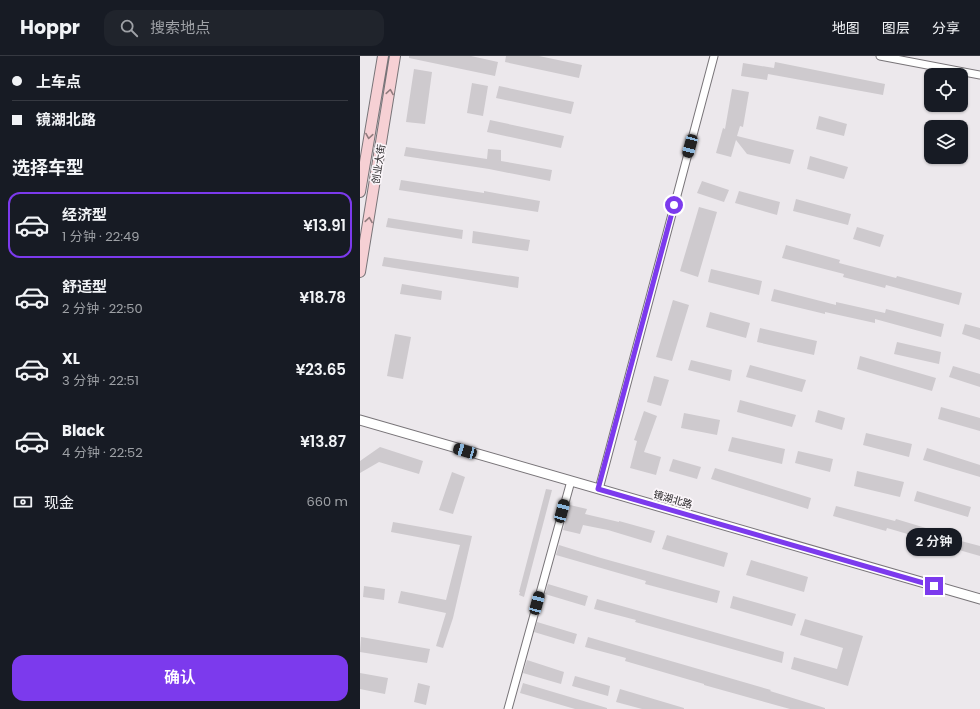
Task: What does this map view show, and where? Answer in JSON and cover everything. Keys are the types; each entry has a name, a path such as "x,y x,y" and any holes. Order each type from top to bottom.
{"main road":[{"name":"创业大街","path":"360,192 383,56"},
{"name":"创业大街","path":"360,272 395,56"}],"street":[{"path":"598,489 714,56"},
{"path":"880,56 980,75"},
{"name":"镜湖北路","path":"360,420 980,599"},
{"path":"508,709 570,481"}],"building":[{"path":"409,56 471,56 498,62 495,76 409,58"},
{"path":"506,56 539,56 582,65 579,78 505,62"},
{"path":"775,62 885,84 883,95 768,74 767,80 741,76 743,63 774,68"},
{"path":"414,69 432,72 425,124 406,122"},
{"path":"472,83 488,86 483,116 467,113"},
{"path":"499,86 574,102 571,114 496,98"},
{"path":"732,89 749,92 743,127 740,126 737,136 794,150 790,164 747,154 736,140 731,157 716,153 723,128 725,129"},
{"path":"819,116 847,124 844,136 816,129"},
{"path":"490,120 564,136 561,148 487,132"},
{"path":"406,147 487,159 488,149 501,150 501,161 552,170 550,181 489,169 404,156"},
{"path":"810,156 848,167 844,179 807,169"},
{"path":"401,180 484,193 484,191 540,201 538,212 399,190"},
{"path":"702,181 729,190 724,202 697,193"},
{"path":"739,191 780,202 777,215 735,203"},
{"path":"796,199 851,214 848,225 793,211"},
{"path":"699,207 717,212 698,277 680,271"},
{"path":"388,218 463,230 462,239 386,227"},
{"path":"857,227 884,235 880,247 853,239"},
{"path":"473,231 530,240 528,251 472,243"},
{"path":"786,245 840,260 839,263 962,293 959,305 886,285 885,288 843,277 844,274 782,258"},
{"path":"384,257 519,277 518,288 382,266"},
{"path":"711,269 762,281 759,295 708,282"},
{"path":"402,284 442,291 441,300 400,294"},
{"path":"774,289 836,305 836,302 885,313 886,309 944,324 941,337 875,319 875,323 825,312 825,314 771,301"},
{"path":"673,300 689,305 672,361 656,357"},
{"path":"710,312 750,323 746,338 706,327"},
{"path":"965,324 980,328 980,340 962,334"},
{"path":"760,328 817,341 814,355 757,342"},
{"path":"395,334 411,337 403,379 387,376"},
{"path":"897,342 941,352 939,364 894,354"},
{"path":"860,356 936,378 932,391 857,369"},
{"path":"691,360 732,370 730,381 688,370"},
{"path":"750,365 806,380 802,392 746,377"},
{"path":"953,366 980,374 980,387 949,377"},
{"path":"654,376 669,380 661,406 647,402"},
{"path":"740,400 796,415 792,427 737,412"},
{"path":"941,407 980,418 980,431 938,419"},
{"path":"818,410 845,418 842,430 815,422"},
{"path":"644,411 657,416 644,452 661,457 656,475 630,468 637,441 634,440"},
{"path":"684,413 720,420 717,435 681,428"},
{"path":"866,433 912,444 909,457 863,445"},
{"path":"732,437 785,449 782,464 728,451"},
{"path":"380,447 423,461 419,474 379,462 360,473 360,461"},
{"path":"927,448 980,465 980,477 923,460"},
{"path":"798,451 833,459 830,472 795,463"},
{"path":"673,459 701,467 697,479 669,471"},
{"path":"715,468 811,498 808,509 711,479"},
{"path":"857,471 904,482 900,497 854,486"},
{"path":"452,472 465,477 453,514 439,510"},
{"path":"546,489 552,490 524,597 519,595 519,592"},
{"path":"917,491 971,507 968,517 914,501"},
{"path":"570,505 587,509 585,514 619,521 655,531 651,543 608,530 583,525 580,534 563,530"},
{"path":"836,506 895,521 896,519 939,532 935,542 887,528 886,531 833,516"},
{"path":"393,522 472,536 453,618 443,648 436,646 446,613 398,603 401,591 446,600 460,545 391,532"},
{"path":"667,535 728,553 724,567 662,549"},
{"path":"961,541 980,546 980,556 959,550"},
{"path":"559,545 720,591 717,603 645,584 646,581 556,555"},
{"path":"751,560 808,577 804,592 746,575"},
{"path":"548,584 588,596 585,606 545,594"},
{"path":"364,586 385,589 384,600 363,597"},
{"path":"733,596 796,614 792,626 730,608"},
{"path":"597,599 784,652 782,663 594,609"},
{"path":"805,619 863,636 848,686 791,669 794,657 837,669 843,648 800,635"},
{"path":"537,622 577,634 574,644 534,632"},
{"path":"361,637 430,649 427,663 360,652"},
{"path":"588,637 771,690 770,691 825,709 790,709 625,661 626,658 585,647"},
{"path":"527,660 564,672 561,684 523,673"},
{"path":"360,673 388,678 385,694 360,689"},
{"path":"575,676 610,686 608,696 572,686"},
{"path":"418,683 430,686 426,705 414,702"},
{"path":"523,683 607,709 575,709 520,693"},
{"path":"620,689 684,709 642,709 616,702"}],"route":[{"path":"674,205 598,489 934,586"}]}
